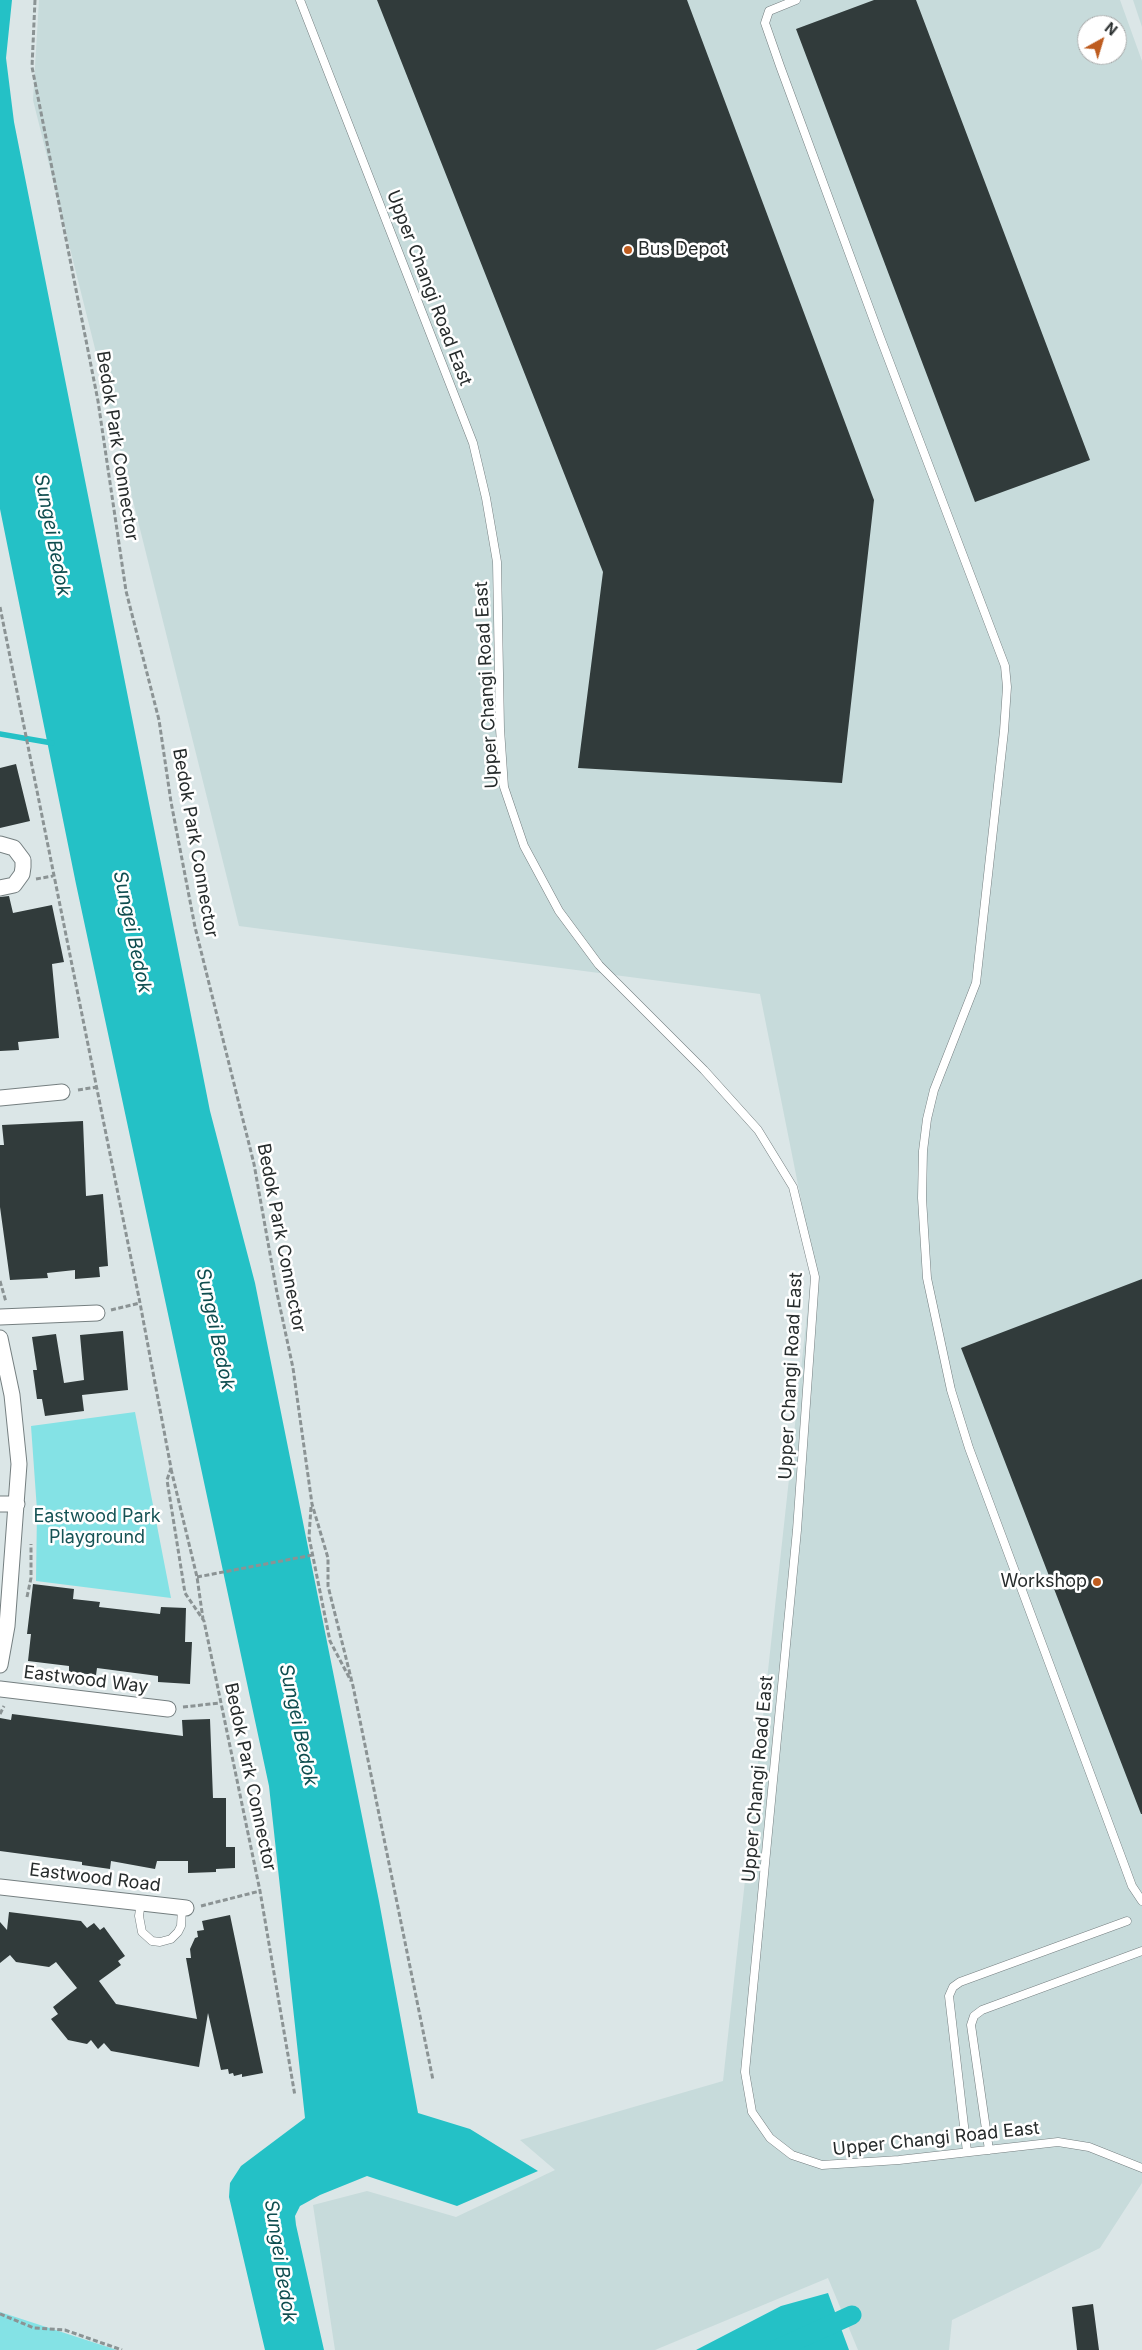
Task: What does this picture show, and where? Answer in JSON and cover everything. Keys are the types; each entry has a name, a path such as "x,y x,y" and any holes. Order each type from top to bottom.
{"street":[{"path":"0,844 14,848 23,860 22,874 14,885 0,888"},
{"path":"0,1098 62,1092"},
{"path":"0,1316 97,1313"},
{"name":"Eastwood Way","path":"0,1338 12,1394 18,1441 17,1504 8,1626 0,1665"},
{"path":"0,1504 17,1504"},
{"name":"Eastwood Way","path":"0,1689 168,1708"},
{"name":"Eastwood Road","path":"0,1887 184,1908"}],"lane":[{"name":"Upper Changi Road East","path":"300,0 473,443 486,498 497,562 500,729 504,787 524,846 558,911 599,965 704,1070 758,1130 793,1187 815,1277 797,1530 746,2072 752,2112 770,2138 792,2155 822,2165 1058,2142 1089,2147 1142,2168"},
{"path":"796,0 769,11 765,22 884,346 1006,666 1007,687 1004,731 976,983 936,1082 927,1119 923,1152 922,1198 927,1278 951,1390 969,1448 1132,1886 1142,1901"},
{"path":"141,1902 139,1916 142,1932 152,1941 160,1942 171,1939 178,1932 184,1908"},
{"path":"968,2152 949,1996 953,1987 960,1982 1126,1921"},
{"path":"989,2150 970,2025 974,2016 982,2010 1142,1951"}],"path":[{"name":"Bedok Park Connector","path":"35,0 32,67 98,400 126,591 159,720 171,802 195,927 254,1164 277,1293 293,1368 312,1504 328,1558 328,1586 353,1686 433,2080"},
{"name":"Bedok Park Connector","path":"0,607 140,1303 171,1468 196,1577 220,1703 260,1892 295,2096"},
{"path":"40,878 53,876"},
{"path":"97,1313 140,1303"},
{"name":"Bedok Park Connector","path":"171,1468 167,1480 185,1593 204,1621"},
{"name":"Bedok Park Connector","path":"312,1504 309,1537 330,1641 353,1686"},
{"path":"196,1577 313,1555"},
{"path":"168,1708 220,1703"},
{"path":"184,1908 260,1892"},
{"path":"0,2314 34,2328 66,2330 122,2350"}],"shaded area":[{"path":"39,0 1120,0 1125,15 1077,15 1077,65 1127,65 1127,19 1142,61 1142,2183 1100,2248 952,2320 949,2350 858,2350 828,2278 655,2350 335,2350 313,2205 367,2191 456,2217 555,2170 520,2140 723,2081 813,1260 760,994 239,926 33,100"},
{"path":"1133,0 1142,0 1142,27"}],"green space":[{"name":"Eastwood Park Playground","path":"135,1412 171,1598 36,1581 37,1510 31,1426"},
{"path":"0,2312 117,2350 0,2350"}],"water":[{"name":"Sungei Bedok","path":"0,0 12,0 6,58 14,122 210,1111 255,1283 379,1901 418,2113 470,2129 538,2171 457,2206 367,2176 320,2195 300,2206 295,2216 296,2225 324,2350 265,2350 229,2197 230,2183 241,2166 305,2118 269,1786 76,884 0,509"},
{"path":"828,2293 849,2350 696,2350 781,2306"}],"building":[{"name":"Bus Depot","path":"377,0 687,0 874,500 842,783 578,768 603,572"},
{"path":"874,0 916,0 1090,460 975,502 796,29"},
{"path":"16,764 30,821 0,828 0,768"},
{"path":"9,896 13,913 52,905 64,962 52,964 59,1038 18,1042 19,1050 0,1051 0,897"},
{"path":"83,1121 86,1196 103,1194 108,1266 99,1267 100,1277 75,1279 75,1270 47,1273 48,1278 10,1280 0,1207 0,1145 4,1145 2,1125"},
{"name":"Workshop","path":"1142,1279 1142,1814 1141,1814 961,1348"},
{"path":"123,1331 128,1390 82,1395 84,1411 45,1416 42,1399 37,1399 33,1370 37,1370 32,1337 56,1334 64,1383 84,1380 80,1335"},
{"path":"33,1584 74,1589 73,1599 100,1602 99,1607 160,1614 161,1607 186,1608 185,1642 192,1642 190,1684 158,1682 158,1676 97,1668 96,1675 69,1672 69,1666 28,1661 31,1634 27,1634"},
{"path":"12,1714 183,1736 182,1720 210,1719 213,1798 226,1798 226,1847 235,1847 235,1868 216,1869 216,1872 188,1873 188,1861 157,1861 155,1869 111,1861 110,1869 82,1865 82,1862 0,1851 0,1718 11,1720"},
{"path":"9,1912 81,1921 87,1928 94,1923 100,1930 104,1927 125,1956 118,1961 121,1965 99,1981 116,2004 197,2019 186,1958 191,1958 190,1949 195,1938 198,1937 197,1931 204,1930 202,1921 230,1915 263,2073 242,2077 242,2074 234,2076 233,2073 229,2074 228,2069 221,2070 208,2013 199,2067 111,2051 104,2043 98,2049 91,2040 87,2044 68,2040 51,2019 58,2014 53,2007 77,1988 56,1962 49,1967 16,1962 10,1955 0,1963 0,1922 7,1930"},
{"path":"1093,2304 1099,2350 1077,2350 1072,2307"}],"waterway":[{"path":"0,734 52,743"},
{"path":"775,2350 852,2315"}],"place":[{"name":"Bus Depot","path":"628,250"},
{"name":"Workshop","path":"1097,1582"}]}
